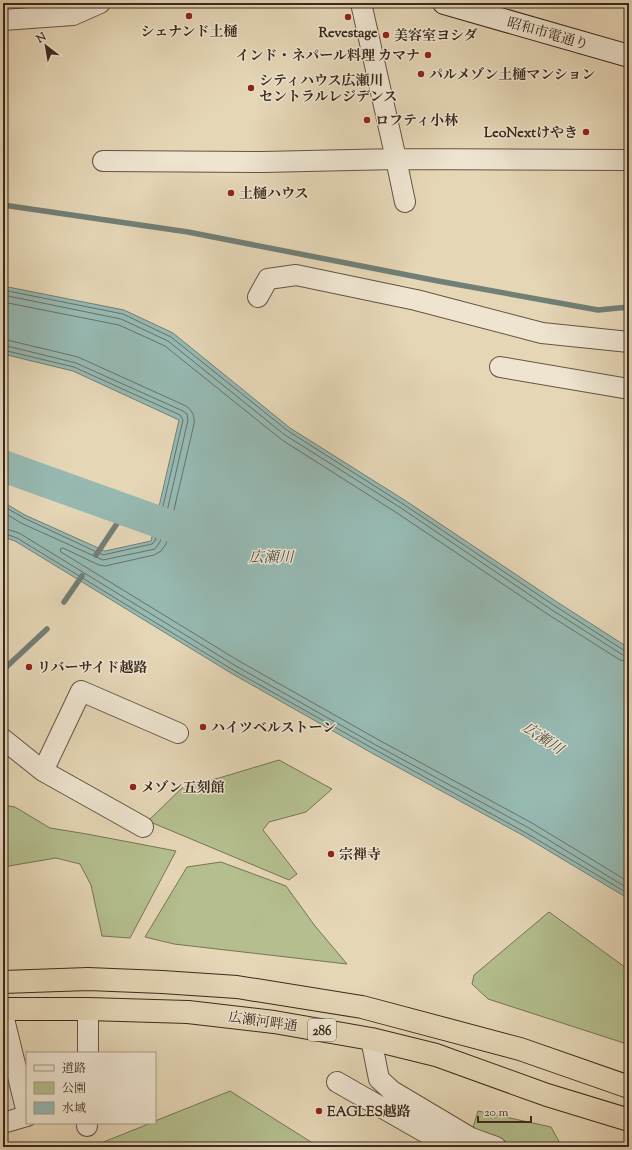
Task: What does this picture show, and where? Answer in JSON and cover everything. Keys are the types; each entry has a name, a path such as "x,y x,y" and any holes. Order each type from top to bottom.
{"highway":[{"name":"広瀬河畔通","path":"3,982 88,979 237,987 362,1007 520,1049 629,1087"},
{"name":"広瀬河畔通","path":"3,1009 88,1008 188,1012 274,1022 371,1039 436,1055 547,1095 629,1120"}],"street":[{"path":"3,20 73,15 100,3"},
{"path":"361,3 405,202"},
{"name":"昭和市電通り","path":"444,3 629,56"},
{"path":"103,161 263,162 396,159 629,160"},
{"path":"258,297 268,279 296,275 416,300 542,333 629,342"},
{"path":"500,367 629,389"},
{"path":"43,771 81,691 178,733"},
{"path":"3,738 43,771 143,827"},
{"path":"88,1008 88,1052"},
{"path":"3,1015 26,1110"},
{"path":"371,1039 379,1079 392,1091 468,1142 496,1147"},
{"path":"337,1082 451,1147"},
{"path":"3,1123 26,1114"}],"green space":[{"path":"279,760 332,789 306,812 269,822 263,830 297,874 289,880 148,821 184,786 219,778"},
{"path":"3,805 15,807 50,828 176,851 130,938 102,936 91,885 80,864 56,858 3,867"},
{"path":"221,862 286,886 315,926 347,964 174,944 145,937 187,867"},
{"path":"549,912 629,970 629,1039 627,1044 488,999 472,984 474,975"},
{"path":"230,1091 319,1147 91,1147 148,1124 156,1124 156,1121"},
{"path":"478,1111 551,1127 562,1147 490,1147 471,1134"}],"water":[{"name":"広瀬川","path":"3,286 124,310 173,333 290,428 406,501 557,602 629,648 629,899 524,836 370,752 231,673 15,541 3,537 3,502 25,515 105,551 151,541 179,420 73,371 3,354"}],"waterway":[{"path":"3,205 188,232 438,281 598,310 629,307"},
{"name":"広瀬川","path":"3,466 198,536"},
{"path":"96,555 126,510"},
{"path":"64,602 82,576"},
{"path":"3,670 47,629"}],"place":[{"name":"シェナンド土樋","path":"189,16"},
{"name":"Revestage","path":"348,17"},
{"name":"美容室ヨシダ","path":"386,35"},
{"name":"インド・ネパール料理 カマナ","path":"428,55"},
{"name":"パルメゾン土樋マンション","path":"421,74"},
{"name":"シティハウス広瀬川 セントラルレジデンス","path":"251,88"},
{"name":"ロフティ小林","path":"367,120"},
{"name":"LeoNextけやき","path":"586,132"},
{"name":"土樋ハウス","path":"231,193"},
{"name":"リバーサイド越路","path":"29,667"},
{"name":"ハイツベルストーン","path":"203,727"},
{"name":"メゾン五刻館","path":"133,787"},
{"name":"宗禅寺","path":"331,854"},
{"name":"EAGLES越路","path":"319,1111"}]}
